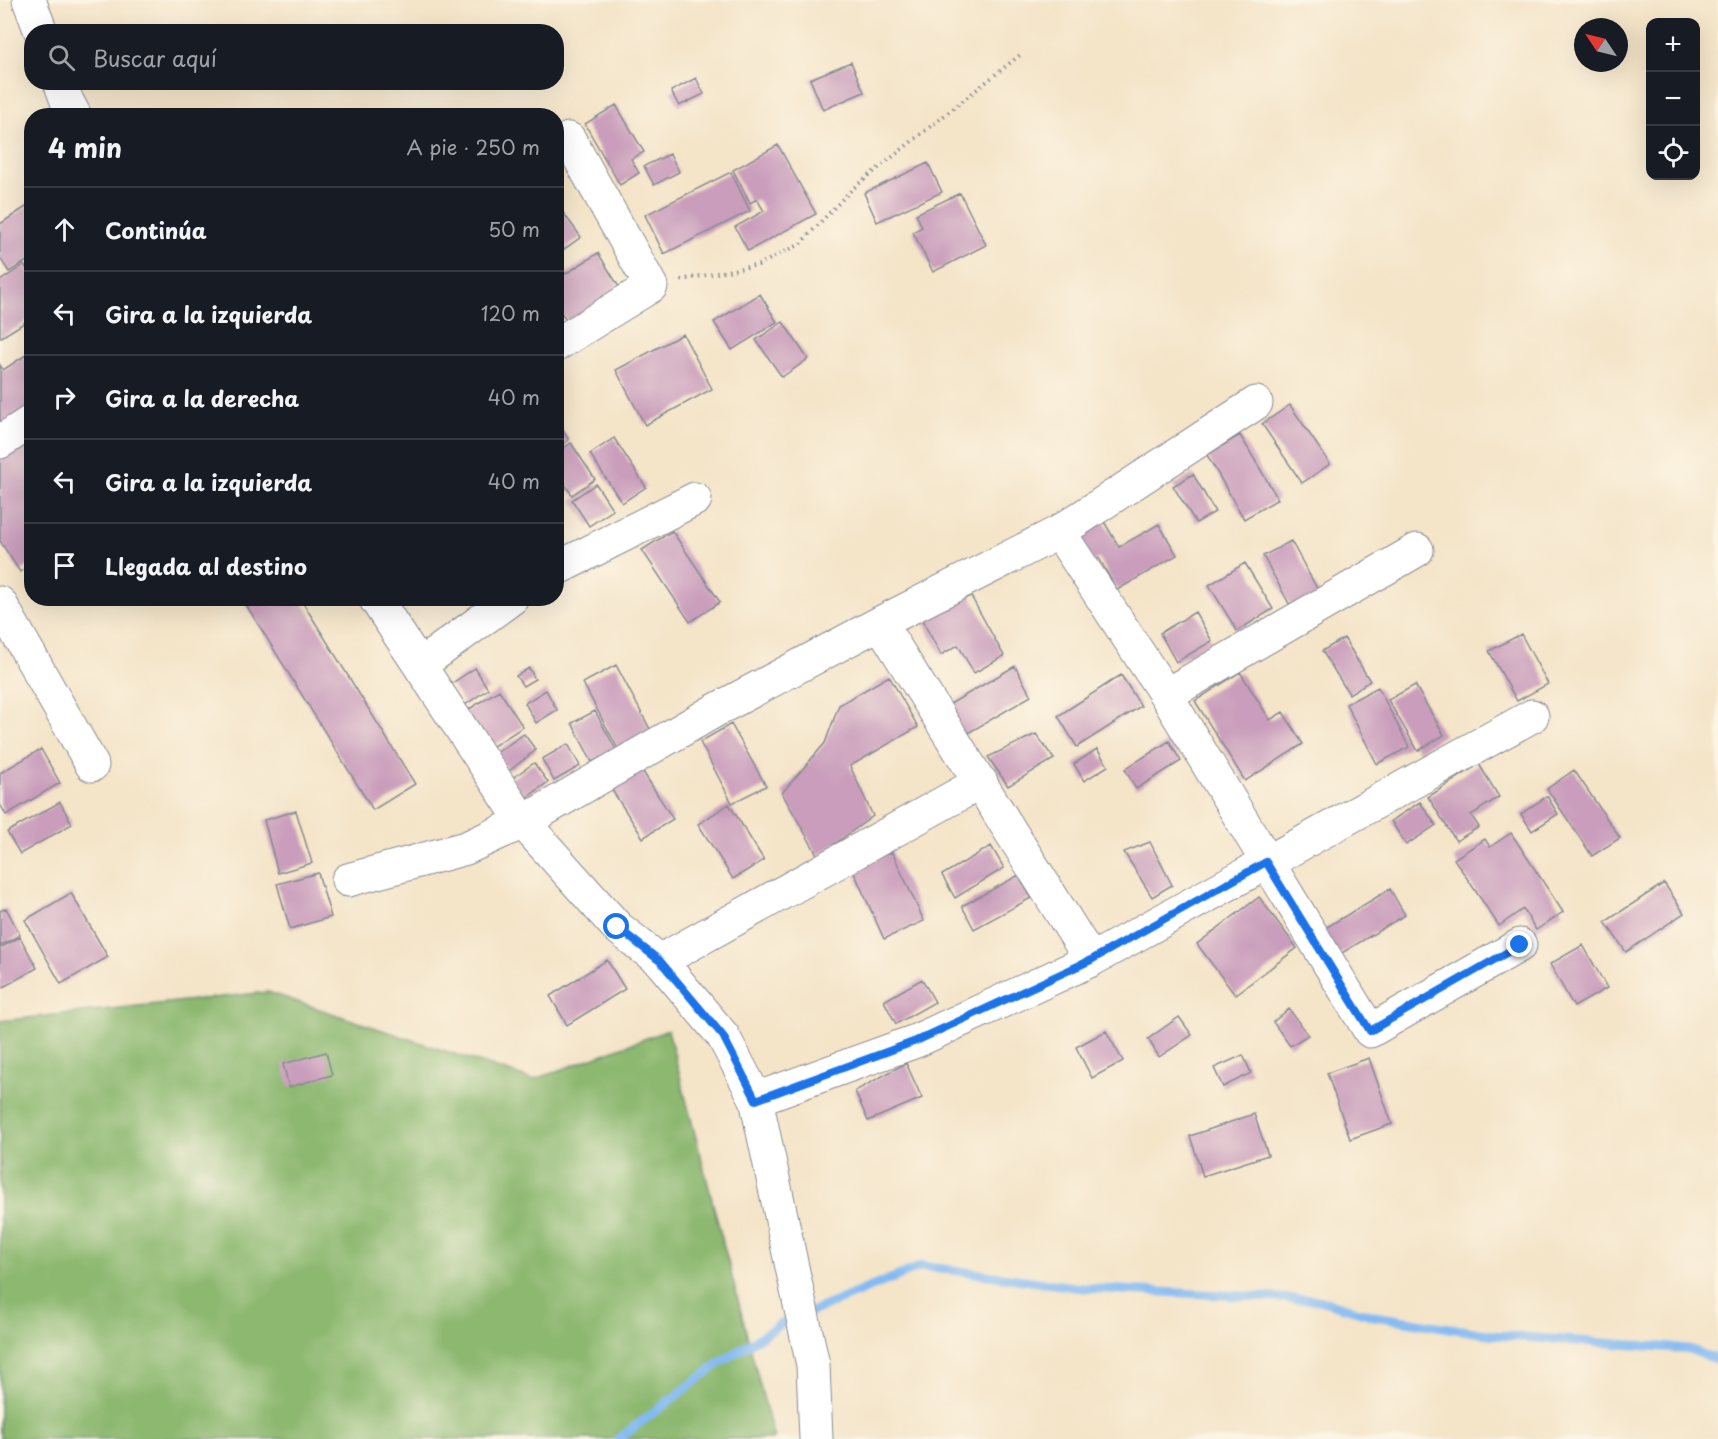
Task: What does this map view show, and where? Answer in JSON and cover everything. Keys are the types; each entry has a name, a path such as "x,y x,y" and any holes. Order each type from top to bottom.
{"street":[{"path":"29,0 38,24"},
{"path":"63,90 71,108"},
{"path":"564,340 651,286 568,139"},
{"path":"348,880 466,848 523,822 716,710 1059,532 1256,403"},
{"path":"0,442 24,426"},
{"path":"564,565 695,499"},
{"path":"1059,532 1166,695 1370,1031 1520,945"},
{"path":"1166,695 1417,550"},
{"path":"0,603 92,765"},
{"path":"380,606 523,822 617,927 660,961 723,1036 756,1100 813,1365 816,1439"},
{"path":"420,665 501,606"},
{"path":"880,623 1091,960"},
{"path":"756,1100 916,1041 1091,960 1532,716"},
{"path":"660,961 981,782"}],"path":[{"path":"651,286 758,265 799,245 852,190 1020,55"}],"green space":[{"path":"268,992 533,1080 668,1030 774,1439 0,1439 0,1021"}],"building":[{"path":"851,62 864,92 823,110 810,79"},
{"path":"696,78 704,94 679,106 671,91"},
{"path":"616,105 644,152 631,159 639,173 620,185 585,124"},
{"path":"778,145 816,214 748,251 735,227 764,211 757,199 750,203 733,170"},
{"path":"670,154 679,172 654,185 644,166"},
{"path":"928,163 942,192 877,222 864,193"},
{"path":"731,172 750,211 664,254 645,215"},
{"path":"960,193 986,245 933,272 913,232 922,227 916,214"},
{"path":"24,208 24,263 9,272 0,258 0,224"},
{"path":"564,214 581,237 564,249"},
{"path":"598,253 621,290 569,324 564,317 564,275"},
{"path":"24,265 24,323 0,338 0,281"},
{"path":"760,294 777,322 732,350 714,322"},
{"path":"783,322 808,359 782,377 756,340"},
{"path":"683,334 712,389 645,425 616,370"},
{"path":"24,356 24,412 0,427 0,365 3,370"},
{"path":"1290,405 1330,464 1302,483 1262,424"},
{"path":"564,432 569,440 564,443"},
{"path":"1240,435 1278,499 1244,519 1207,455"},
{"path":"614,438 646,487 622,503 590,454"},
{"path":"24,440 24,569 20,572 0,541 0,455"},
{"path":"571,443 595,479 572,495 564,484 564,448"},
{"path":"1193,474 1215,512 1196,523 1173,486"},
{"path":"596,484 613,510 589,526 572,500"},
{"path":"1103,520 1119,547 1159,524 1177,555 1117,590 1099,558 1093,562 1077,535"},
{"path":"672,531 720,602 690,622 642,550"},
{"path":"1291,541 1320,594 1292,609 1263,556"},
{"path":"1245,563 1273,609 1237,631 1209,585"},
{"path":"967,589 1004,656 974,673 958,645 941,655 920,616"},
{"path":"247,606 305,606 415,784 373,810"},
{"path":"1195,612 1212,641 1176,662 1160,633"},
{"path":"1521,634 1548,684 1517,701 1489,651"},
{"path":"1344,638 1370,681 1349,694 1322,651"},
{"path":"616,665 651,731 618,749 583,683"},
{"path":"1015,666 1031,696 963,736 945,707"},
{"path":"475,668 488,689 465,705 451,684"},
{"path":"529,668 535,679 523,686 516,676"},
{"path":"1240,672 1270,720 1283,712 1303,744 1245,781 1195,701"},
{"path":"1121,675 1141,706 1077,747 1058,716"},
{"path":"889,676 918,727 850,766 873,816 818,856 782,793 825,743 839,705"},
{"path":"1415,685 1444,735 1418,751 1388,700"},
{"path":"1378,687 1409,747 1377,764 1346,704"},
{"path":"499,690 523,727 487,750 463,713"},
{"path":"546,690 557,710 536,723 525,703"},
{"path":"595,711 616,750 592,762 572,723"},
{"path":"731,724 766,786 732,803 700,742"},
{"path":"524,734 536,750 509,771 496,753"},
{"path":"1036,734 1054,759 1008,786 988,757"},
{"path":"1169,741 1181,761 1136,789 1125,769"},
{"path":"568,744 580,766 554,781 542,759"},
{"path":"41,749 60,783 6,815 0,804 0,773"},
{"path":"1097,749 1108,766 1084,781 1074,764"},
{"path":"534,763 548,782 525,799 511,779"},
{"path":"638,764 673,819 643,838 608,784"},
{"path":"1479,764 1499,797 1471,815 1479,827 1456,841 1428,797"},
{"path":"1574,770 1620,838 1592,856 1547,789"},
{"path":"1547,796 1558,814 1532,831 1521,814"},
{"path":"60,802 72,824 20,854 7,832"},
{"path":"1420,802 1436,825 1406,845 1391,821"},
{"path":"729,804 764,860 733,879 698,824"},
{"path":"296,811 312,863 278,873 264,820"},
{"path":"1511,833 1563,912 1536,930 1523,909 1499,926 1454,859 1485,839 1490,847"},
{"path":"1150,842 1172,885 1152,897 1124,852"},
{"path":"991,846 1004,868 955,898 942,875"},
{"path":"892,852 924,921 884,939 853,870"},
{"path":"318,873 331,917 290,929 277,884"},
{"path":"1019,875 1031,898 974,929 962,906"},
{"path":"1664,883 1684,913 1626,952 1605,922"},
{"path":"1390,889 1405,915 1337,956 1322,930"},
{"path":"71,893 108,957 61,984 25,920"},
{"path":"1259,897 1297,948 1235,995 1197,944"},
{"path":"6,908 20,935 0,946 0,911"},
{"path":"20,937 37,968 0,989 0,948"},
{"path":"1583,945 1607,988 1574,1007 1550,964"},
{"path":"607,960 625,989 567,1025 550,996"},
{"path":"922,979 935,1002 896,1024 884,1001"},
{"path":"1289,1009 1308,1035 1290,1046 1273,1022"},
{"path":"1179,1017 1192,1035 1159,1057 1148,1039"},
{"path":"1106,1031 1123,1061 1092,1078 1076,1047"},
{"path":"326,1052 332,1075 289,1087 283,1064"},
{"path":"1243,1055 1251,1073 1223,1087 1214,1068"},
{"path":"1369,1058 1392,1124 1350,1139 1327,1073"},
{"path":"906,1063 922,1098 868,1121 855,1091"},
{"path":"1254,1114 1268,1155 1203,1176 1190,1136"}],"waterway":[{"path":"618,1439 724,1360 779,1325 922,1266 1082,1288 1319,1300 1374,1316 1493,1335 1689,1349 1718,1360"}],"route":[{"path":"617,927 660,961 723,1036 756,1100 916,1041 1091,960 1266,862 1370,1031 1520,945"}]}
